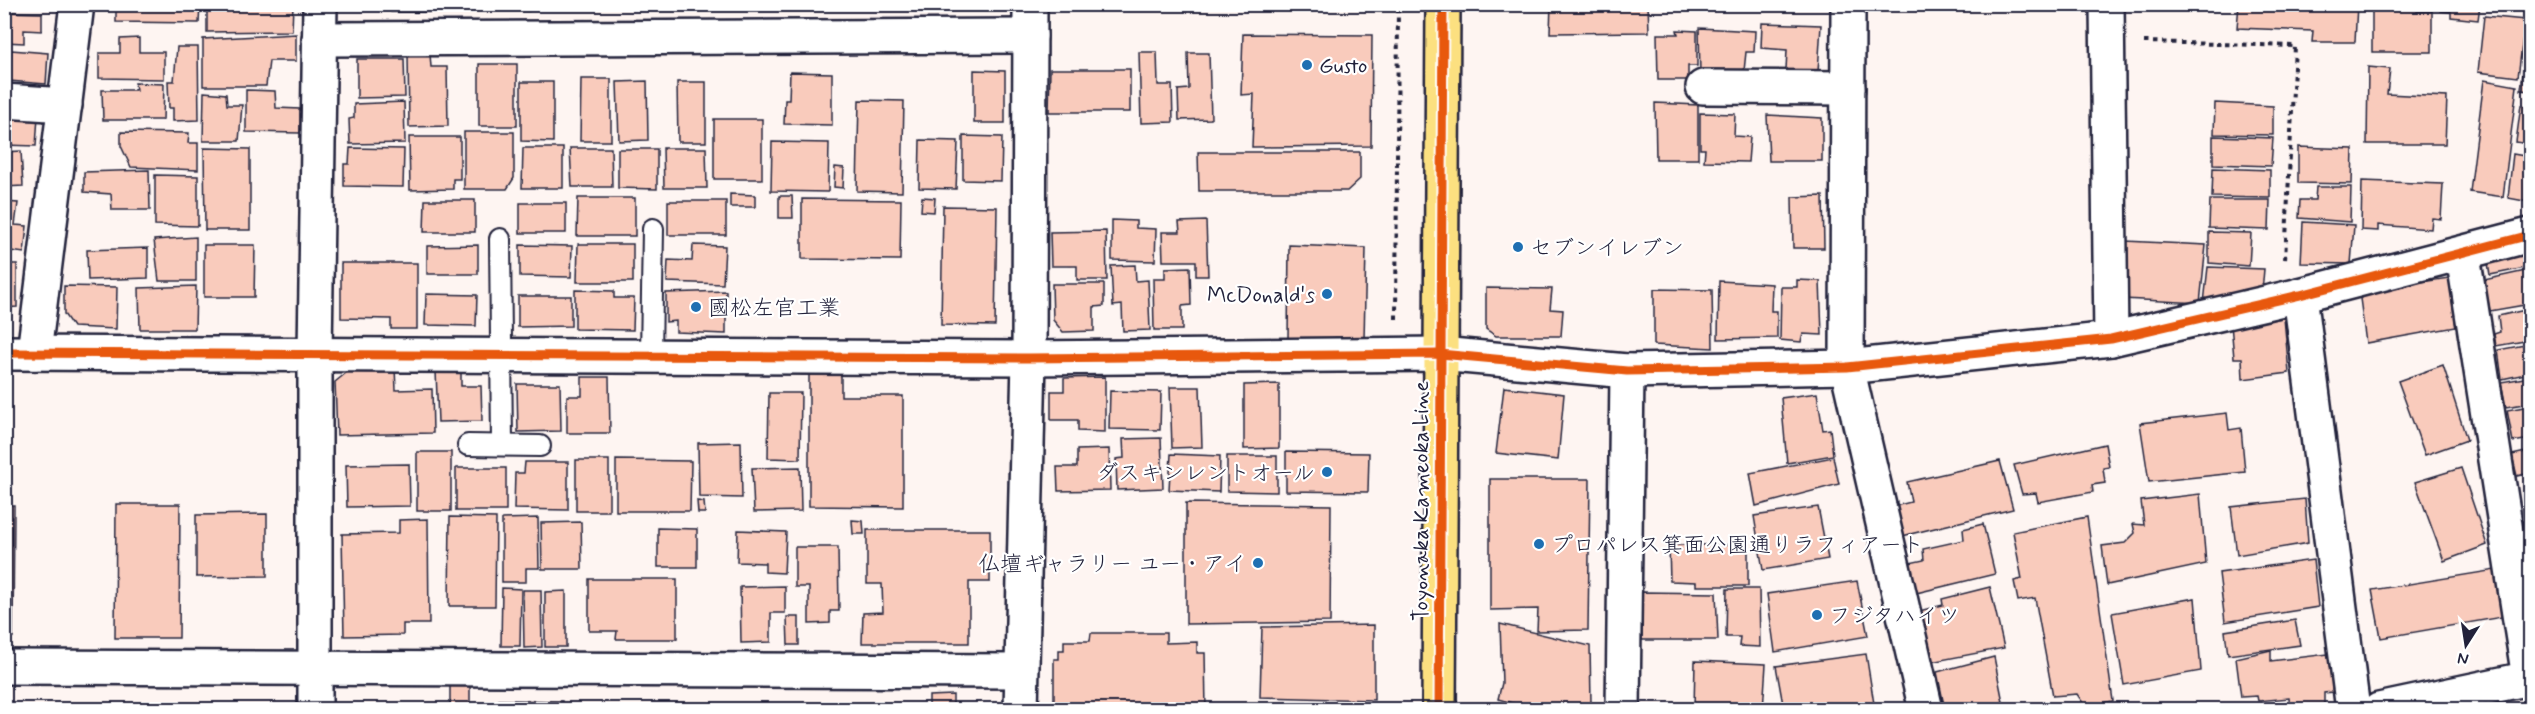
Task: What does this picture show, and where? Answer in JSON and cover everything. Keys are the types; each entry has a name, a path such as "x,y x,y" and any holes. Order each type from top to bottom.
{"main road":[{"name":"Toyonaka Kameoka Line","path":"1438,710 1443,4"}],"street":[{"path":"77,4 64,105 19,353 1029,358 1440,354 1627,371 1847,367 2111,339 2463,255 2530,235"},
{"path":"315,710 315,353 320,4"},
{"path":"1848,4 1847,367 1926,710"},
{"path":"2107,4 2111,339"},
{"path":"319,39 1030,20 1029,358 1021,710"},
{"path":"1703,87 1848,88"},
{"path":"4,101 64,105"},
{"path":"2379,710 2530,678 2463,255"},
{"path":"2300,295 2353,710"},
{"path":"1623,710 1627,371"},
{"path":"4,667 316,666 1021,671"}],"lane":[{"path":"651,356 652,229"},
{"path":"500,238 502,444"},
{"path":"468,444 540,446"}],"path":[{"path":"1390,325 1396,320 1398,4"},
{"path":"2107,41 2295,45 2284,272 2300,295"}],"building":[{"path":"116,4 200,4 199,23 116,22"},
{"path":"207,4 293,4 292,31 207,32"},
{"path":"391,4 433,4 433,12 391,12"},
{"path":"499,4 529,4 529,11 499,11"},
{"path":"1551,4 1648,4 1649,32 1550,33"},
{"path":"2239,4 2357,4 2355,42 2312,42 2313,31 2237,28"},
{"path":"2441,4 2480,4 2478,20 2451,17 2451,12 2440,11"},
{"path":"2417,6 2417,11 2432,11 2432,52 2372,52 2372,7"},
{"path":"4,12 42,13 42,31 24,30 24,43 4,42"},
{"path":"2484,16 2525,20 2518,77 2478,72"},
{"path":"1762,23 1821,25 1818,72 1786,70 1787,50 1761,48"},
{"path":"1699,28 1755,31 1754,52 1746,52 1744,71 1728,71 1728,76 1700,75"},
{"path":"1677,30 1697,31 1697,66 1688,66 1688,80 1658,80 1657,34 1678,34"},
{"path":"296,34 296,61 269,61 266,86 203,86 203,39"},
{"name":"Gusto","path":"1243,34 1372,35 1371,146 1252,147 1254,94 1241,95"},
{"path":"139,38 139,52 164,52 164,79 99,78 99,53 120,53 120,39"},
{"path":"177,47 198,47 199,120 173,121 173,108 169,108 168,81 174,81"},
{"path":"2526,48 2530,49 2530,91 2521,90"},
{"path":"11,50 48,53 46,84 9,81"},
{"path":"1139,52 1157,52 1158,85 1172,85 1173,122 1141,123"},
{"path":"1188,53 1209,53 1211,119 1179,120 1178,90 1189,89"},
{"path":"408,54 430,54 431,67 447,67 448,126 409,127"},
{"path":"357,59 404,59 405,97 357,98"},
{"path":"479,64 517,64 517,126 479,126"},
{"path":"2368,67 2390,69 2387,94 2447,97 2445,144 2367,144"},
{"path":"1050,69 1130,69 1130,112 1049,112"},
{"path":"974,70 1005,71 1005,123 974,123"},
{"path":"790,72 832,73 832,125 784,124 785,100 789,100"},
{"path":"581,79 611,79 611,141 580,141"},
{"path":"2484,80 2517,86 2503,197 2470,192"},
{"path":"647,81 648,140 619,141 617,82"},
{"path":"521,82 553,82 553,142 521,141"},
{"path":"677,82 706,82 706,142 678,142"},
{"path":"135,83 164,84 163,120 103,120 102,90 136,90"},
{"path":"246,90 275,91 276,108 300,109 300,133 246,132"},
{"path":"204,92 226,94 227,105 242,105 239,141 203,141"},
{"path":"859,100 904,101 902,192 857,191"},
{"path":"404,102 405,143 350,144 349,119 354,118 354,104"},
{"path":"1655,103 1698,105 1698,159 1656,159"},
{"path":"2215,103 2273,106 2273,135 2214,134"},
{"path":"2521,105 2530,107 2530,144 2516,142"},
{"path":"1700,113 1735,114 1734,136 1750,137 1748,162 1704,161 1705,149 1700,149"},
{"path":"4,114 38,116 36,146 4,145"},
{"path":"1767,115 1822,118 1822,161 1769,161"},
{"path":"714,119 762,119 762,179 714,179"},
{"path":"121,132 189,133 188,143 198,143 198,170 131,167 121,146"},
{"path":"464,132 514,132 514,178 507,189 464,189"},
{"path":"963,136 1002,137 1001,181 963,180"},
{"path":"2213,136 2273,138 2271,166 2213,164"},
{"path":"409,137 460,137 460,179 453,179 453,189 410,190"},
{"path":"920,140 958,141 956,189 919,188"},
{"path":"772,142 829,143 828,192 771,191"},
{"path":"2298,147 2353,149 2352,184 2298,183"},
{"path":"204,148 250,149 250,230 205,230"},
{"path":"350,148 404,149 403,187 344,186 344,164 349,164"},
{"path":"523,148 563,148 563,188 522,188"},
{"path":"570,148 611,148 612,187 572,187"},
{"path":"663,148 706,148 707,188 664,188"},
{"path":"618,149 657,149 657,189 618,188"},
{"path":"21,151 23,186 4,187 4,152"},
{"path":"1198,152 1360,152 1360,179 1347,191 1199,191"},
{"path":"2513,154 2530,157 2530,202 2508,198"},
{"path":"835,167 844,168 843,188 834,187"},
{"path":"2213,168 2270,170 2270,198 2212,197"},
{"path":"149,170 150,210 112,210 111,194 84,192 84,172"},
{"path":"155,175 198,176 198,226 155,225"},
{"path":"2362,181 2443,184 2441,219 2432,218 2431,229 2378,225 2378,231 2361,230"},
{"path":"2316,187 2351,187 2350,222 2299,218 2300,200 2315,200"},
{"path":"730,194 755,195 755,207 730,207"},
{"path":"779,196 792,196 793,218 779,218"},
{"path":"1823,196 1824,248 1793,248 1792,197"},
{"path":"922,197 935,198 934,212 921,211"},
{"path":"578,198 635,198 635,236 577,236"},
{"path":"802,199 901,200 900,260 802,259"},
{"path":"425,200 475,200 475,232 424,232"},
{"path":"2210,200 2270,200 2269,230 2209,228"},
{"path":"668,201 726,201 726,235 668,235"},
{"path":"4,202 18,203 15,225 27,226 24,253 4,250"},
{"path":"520,203 566,203 566,233 520,233"},
{"path":"943,206 997,207 995,326 941,325"},
{"path":"1112,220 1136,221 1136,228 1156,229 1155,261 1112,260"},
{"path":"1206,221 1208,276 1196,276 1196,261 1163,261 1162,232 1180,232 1179,222"},
{"path":"2303,222 2354,225 2351,264 2301,263"},
{"path":"1106,231 1107,280 1077,280 1077,266 1051,266 1050,232"},
{"path":"2209,232 2251,233 2249,266 2209,263"},
{"path":"196,237 196,281 159,281 154,240"},
{"path":"2528,240 2530,267 2490,275 2486,251"},
{"path":"2125,241 2206,245 2200,303 2123,299"},
{"path":"578,244 633,244 633,282 577,282"},
{"path":"204,245 255,245 254,297 204,297"},
{"path":"478,245 478,274 427,274 427,246"},
{"path":"520,245 572,246 571,277 520,276"},
{"path":"693,245 725,246 723,284 667,282 668,260 692,261"},
{"name":"McDonald's","path":"1289,245 1366,248 1364,340 1288,340"},
{"path":"148,248 148,278 88,280 87,250"},
{"path":"341,263 417,263 417,329 391,329 391,319 341,318"},
{"path":"4,264 17,264 17,307 4,308"},
{"path":"1135,265 1136,281 1148,280 1150,330 1123,331 1122,305 1113,306 1111,266"},
{"path":"1190,267 1191,305 1182,306 1182,330 1154,330 1153,279 1165,279 1165,268"},
{"path":"2208,267 2264,269 2262,292 2242,290 2242,304 2204,303"},
{"path":"2530,270 2530,304 2490,311 2484,280"},
{"path":"2449,278 2456,327 2366,343 2359,291"},
{"path":"1797,280 1820,281 1822,335 1803,334 1801,342 1780,340 1781,287 1797,287"},
{"path":"1719,281 1772,284 1771,311 1777,311 1777,338 1718,339"},
{"path":"1052,284 1104,284 1104,306 1094,307 1094,331 1063,332 1053,320"},
{"path":"64,286 117,287 116,329 73,327 64,314"},
{"path":"196,286 195,329 140,329 139,288"},
{"path":"1486,288 1552,289 1550,309 1563,310 1561,336 1496,336 1486,329"},
{"path":"1654,289 1712,290 1713,348 1654,345"},
{"path":"575,290 614,291 614,298 634,298 633,330 575,329"},
{"name":"國松左官工業","path":"726,291 726,334 676,332 676,321 666,322 666,293"},
{"path":"426,294 477,295 476,326 425,325"},
{"path":"518,296 571,296 571,326 518,327"},
{"path":"2530,309 2530,340 2496,346 2494,334 2500,332 2498,316"},
{"path":"2284,318 2289,373 2243,379 2242,358 2234,358 2231,324"},
{"path":"2530,344 2530,373 2502,379 2498,350"},
{"path":"2443,365 2467,440 2425,455 2398,381"},
{"path":"395,368 396,390 432,389 433,433 337,435 335,382 351,369"},
{"path":"436,371 461,371 461,386 481,386 482,421 438,422"},
{"path":"809,374 841,374 841,396 903,396 903,507 809,506"},
{"path":"582,377 609,377 610,433 567,433 567,396 582,396"},
{"path":"1105,377 1105,432 1078,431 1078,420 1051,420 1051,391 1064,391 1064,378"},
{"path":"2530,377 2530,403 2506,407 2501,382"},
{"path":"517,384 560,384 561,431 518,432"},
{"path":"1279,384 1279,448 1244,449 1244,385"},
{"path":"1170,387 1200,387 1202,447 1172,448"},
{"path":"1504,387 1564,394 1558,460 1496,453"},
{"path":"1110,391 1161,392 1160,430 1109,429"},
{"path":"769,393 801,393 800,459 768,458"},
{"path":"1817,393 1823,430 1830,429 1833,455 1787,463 1781,398"},
{"path":"2530,406 2530,439 2513,442 2507,410"},
{"path":"2227,413 2229,430 2241,428 2245,472 2149,482 2140,423"},
{"path":"1161,438 1163,488 1117,490 1116,459 1124,458 1123,439"},
{"path":"741,442 742,498 699,497 698,443"},
{"path":"2105,444 2109,467 2103,468 2105,483 2092,485 2093,492 2038,502 2036,493 2022,494 2014,465"},
{"path":"1109,449 1110,490 1058,491 1057,467 1077,467 1077,450"},
{"path":"2530,451 2530,473 2517,476 2512,455"},
{"path":"417,452 451,452 451,511 417,511"},
{"name":"ダスキンレントオール","path":"1286,452 1369,453 1368,492 1286,491"},
{"path":"1171,454 1220,456 1219,492 1169,490"},
{"path":"1227,456 1277,456 1277,492 1227,491"},
{"path":"1833,457 1839,484 1756,506 1750,473"},
{"path":"576,460 609,460 609,511 576,511"},
{"path":"616,460 691,461 690,511 616,511"},
{"path":"2000,461 2013,509 1902,536 1895,506 1911,502 1907,482"},
{"path":"525,462 568,462 568,510 514,509 515,473 524,473"},
{"path":"409,464 410,506 347,507 346,465"},
{"path":"800,467 801,511 754,512 752,468"},
{"path":"456,468 506,468 506,511 456,511"},
{"path":"2461,468 2487,545 2444,561 2415,482"},
{"name":"プロパレス箕面公園通りラフィアート","path":"1490,479 1590,479 1588,630 1537,631 1538,609 1490,610"},
{"path":"2530,480 2530,505 2529,505 2525,481"},
{"path":"2200,494 2206,564 2107,585 2102,546 2125,543 2135,533 2133,524 2144,525 2141,501"},
{"path":"2305,499 2308,543 2237,555 2231,507"},
{"path":"697,501 704,502 705,513 698,513"},
{"name":"仏壇ギャラリー ユー・アイ","path":"1186,503 1331,505 1330,622 1186,624"},
{"path":"116,504 180,504 179,638 115,638"},
{"path":"4,505 14,505 13,637 4,637"},
{"name":"フジタハイツ","path":"1818,507 1828,559 1763,570 1754,516"},
{"path":"2530,507 2530,530 2526,508"},
{"path":"267,514 267,576 196,577 196,515"},
{"path":"450,517 496,518 495,606 449,606"},
{"path":"2087,517 2113,701 2085,706 2077,694 2053,696 2035,598 2018,601 2014,581 2022,579 2013,532"},
{"path":"538,518 539,568 526,568 526,582 502,582 502,519"},
{"path":"428,519 429,624 403,624 403,635 344,636 342,534 399,533 399,520"},
{"path":"852,520 863,521 864,534 853,534"},
{"path":"581,522 582,569 542,569 541,523"},
{"path":"1983,524 1995,574 1912,594 1905,564 1924,560 1923,549 1964,540 1963,529"},
{"path":"658,528 697,529 697,567 658,567"},
{"path":"738,530 786,532 784,573 765,572 765,563 737,562"},
{"path":"867,530 990,530 990,582 969,582 969,643 862,643 863,613 883,612 882,584 867,584"},
{"path":"1669,545 1748,545 1748,586 1696,586 1696,582 1670,581"},
{"path":"795,547 838,547 839,611 830,611 830,623 809,624 809,587 795,587"},
{"path":"2313,560 2318,607 2225,622 2219,573"},
{"path":"2495,570 2502,617 2381,638 2372,590"},
{"path":"589,579 677,579 677,639 616,639 617,631 589,631"},
{"name":"フジタハイツ","path":"1857,581 1868,636 1775,652 1767,594"},
{"path":"785,586 785,613 771,613 771,642 741,643 740,587"},
{"path":"1990,587 2004,648 1931,662 1919,611 1943,605 1942,599"},
{"path":"502,588 521,589 520,646 501,646"},
{"path":"1727,589 1759,589 1760,647 1739,646 1740,637 1726,637"},
{"path":"523,590 541,590 542,647 524,648"},
{"path":"566,591 566,647 545,647 545,592"},
{"path":"1642,592 1716,593 1718,640 1642,640"},
{"path":"2195,598 2201,671 2124,685 2112,613"},
{"path":"787,617 799,617 799,645 788,645"},
{"path":"2295,620 2300,645 2228,655 2225,631"},
{"path":"1500,624 1590,646 1591,703 1599,706 1598,710 1537,710 1498,699 1502,683"},
{"path":"1374,625 1374,700 1260,697 1262,627"},
{"path":"1091,633 1166,633 1166,643 1197,642 1197,653 1205,653 1206,710 1062,710 1062,704 1054,705 1054,659 1059,659 1059,650 1064,650 1064,641 1090,641"},
{"path":"2271,650 2271,661 2328,654 2333,692 2324,693 2324,706 2290,710 2289,698 2258,701 2257,696 2241,697 2236,658"},
{"name":"フジタハイツ","path":"1866,654 1875,710 1784,710 1776,666"},
{"path":"1994,657 2003,702 1969,710 1945,710 1937,672"},
{"path":"1695,661 1766,664 1763,710 1694,710"},
{"path":"450,684 470,684 470,710 450,710"},
{"path":"953,695 953,706 972,706 972,710 929,710 929,696"},
{"path":"499,700 562,701 562,710 481,710 499,709"}],"cycle path":[{"path":"1439,710 1443,4"},
{"path":"4,353 1029,358 1440,354 1627,371 1847,367 2111,339 2300,295 2530,235"}],"place":[{"name":"Gusto","path":"1307,65"},
{"name":"セブンイレブン","path":"1518,247"},
{"name":"McDonald's","path":"1327,294"},
{"name":"國松左官工業","path":"696,307"},
{"name":"ダスキンレントオール","path":"1327,472"},
{"name":"プロパレス箕面公園通りラフィアート","path":"1539,544"},
{"name":"仏壇ギャラリー ユー・アイ","path":"1258,563"},
{"name":"フジタハイツ","path":"1817,615"}]}
